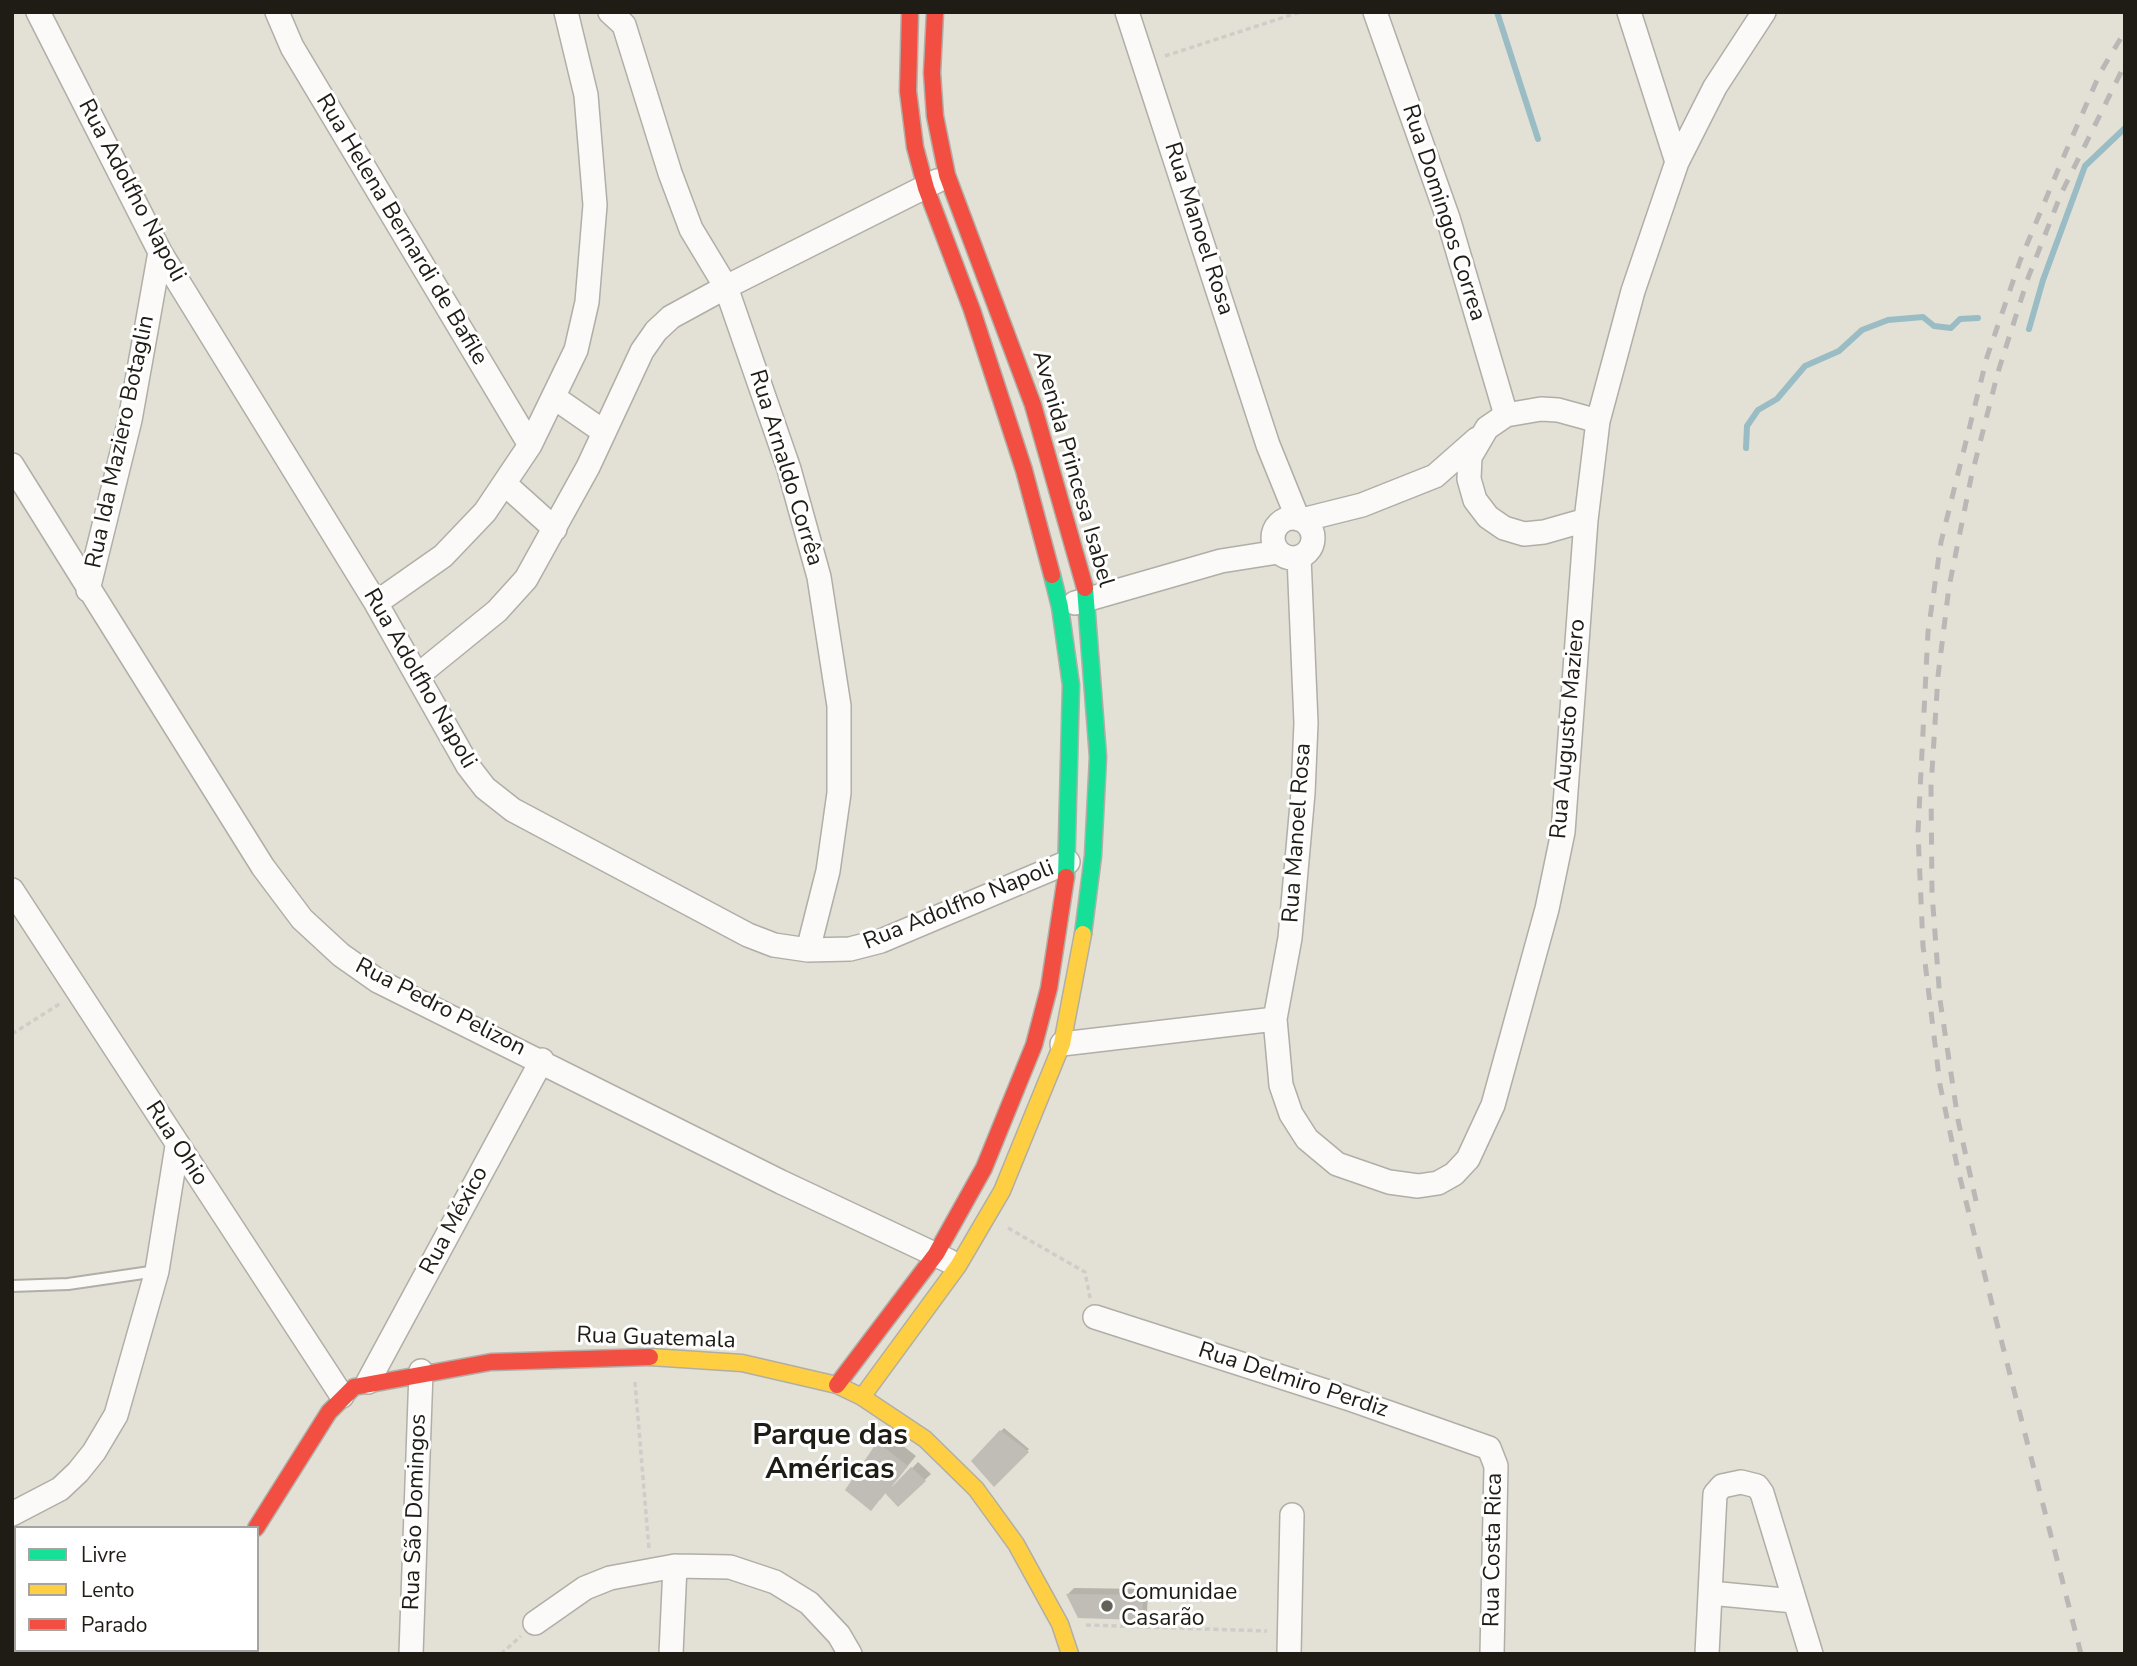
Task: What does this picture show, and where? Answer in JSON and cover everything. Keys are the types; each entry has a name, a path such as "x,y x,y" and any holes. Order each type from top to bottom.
{"main road":[{"name":"Avenida Princesa Isabel","path":"837,1385 936,1254 984,1168 1034,1045 1049,988 1068,862 1070,685 1060,607 1024,470 972,310 926,188 915,147 908,91 910,12"},
{"name":"Avenida Princesa Isabel","path":"862,1397 958,1266 1019,1153 1062,1044 1078,970 1093,856 1098,757 1087,599 1033,405 947,176 935,105 934,12"},
{"name":"Rua Guatemala","path":"336,1404 368,1382 421,1371 491,1362 632,1356 742,1363 837,1385 862,1397 925,1438 976,1489 1016,1544 1060,1624 1070,1654"},
{"path":"258,1526 336,1404"}],"street":[{"name":"Rua Adolfho Napoli","path":"38,12 160,253 376,603 468,766 485,788 513,810 748,935 774,945 808,950 850,949 881,942 1068,862"},
{"name":"Rua Helena Bernardi de Bafile","path":"277,12 292,47 530,445"},
{"path":"376,603 443,556 506,485 555,398 576,350 587,302 595,205 586,95 566,12"},
{"name":"Rua Manoel Rosa","path":"1127,12 1268,445 1290,538 1303,645 1306,723 1303,793 1290,938 1275,1020"},
{"name":"Rua Domingos Correa","path":"1376,12 1448,218 1506,415"},
{"path":"1629,12 1676,162"},
{"name":"Rua Augusto Maziero","path":"1275,1020 1281,1085 1291,1114 1307,1139 1337,1164 1389,1182 1418,1186 1438,1183 1454,1174 1468,1159 1493,1105 1547,909 1563,832 1586,520 1598,421 1633,291 1676,162 1714,87 1763,12"},
{"name":"Rua Arnaldo Corrêa","path":"622,16 670,173 691,229 726,287 789,470 819,577 839,706 839,793 828,871 808,950"},
{"path":"417,676 497,611 526,579 555,529 642,351 656,331 671,317 726,287 947,176"},
{"name":"Rua Ida Maziero Botaglin","path":"88,590 130,420 160,253"},
{"path":"555,398 604,432"},
{"path":"1060,607 1221,561 1290,538 1435,476 1506,415 1549,409 1598,421"},
{"path":"1475,500 1469,468 1470,457 1479,437"},
{"name":"Rua Pedro Pelizon","path":"12,465 263,867 302,919 341,955 378,981 542,1060 781,1182 958,1266"},
{"path":"1435,476 1457,480 1496,523 1524,534 1544,532 1586,520"},
{"path":"506,485 555,529"},
{"name":"Rua Ohio","path":"12,890 177,1146 336,1404"},
{"path":"1062,1044 1275,1020"},
{"name":"Rua México","path":"368,1382 542,1060"},
{"path":"12,1514 60,1489 94,1452 116,1415 157,1271 177,1146"},
{"name":"Rua Delmiro Perdiz","path":"1095,1318 1347,1398 1489,1448"},
{"name":"Rua São Domingos","path":"411,1654 421,1371"},
{"name":"Rua Costa Rica","path":"1489,1448 1496,1466 1497,1478 1492,1654"},
{"path":"1707,1654 1715,1494 1722,1486 1750,1483 1762,1493 1811,1654"},
{"path":"1289,1643 1292,1515"},
{"path":"671,1654 675,1566"},
{"path":"535,1623 584,1588 610,1578 675,1566 730,1567 775,1582 809,1603 839,1635 850,1654"},
{"path":"1710,1592 1794,1601"}],"lane":[{"path":"12,1286 68,1284 157,1271"}],"path":[{"path":"1144,62 1300,12"},
{"path":"12,1034 78,991"},
{"path":"987,1216 1085,1272 1095,1318"},
{"path":"632,1356 651,1569"},
{"path":"1060,1624 1289,1643"}],"building":[{"path":"1000,1430 1029,1452 994,1487 971,1461"},
{"path":"877,1442 908,1466 889,1490 911,1467 926,1481 898,1507 885,1493 871,1511 845,1490"},
{"name":"Comunidae Casarão","path":"1066,1594 1143,1595 1142,1620 1078,1618"}],"waterway":[{"path":"1497,12 1538,139"},
{"path":"2029,329 2043,280 2085,166 2125,128"},
{"path":"1746,448 1747,426 1758,410 1777,399 1805,366 1839,351 1862,330 1888,320 1923,317 1934,326 1951,328 1960,319 1978,318"}],"railway":[{"path":"2081,1654 1958,1170 1940,1085 1923,946 1918,832 1928,632 1941,542 1987,357 2020,261 2060,165 2100,73 2125,31"},
{"path":"1976,1201 1958,1120 1940,1000 1932,893 1931,787 1938,676 1949,587 1971,478 1998,372 2028,278 2061,194 2125,64"}],"traffic: fast":[{"path":"1052,575 1060,607 1071,685 1066,877"},
{"path":"1083,934 1093,856 1098,757 1085,588"}],"traffic: slow":[{"path":"862,1397 958,1266 1002,1191 1062,1044 1083,934"},
{"path":"650,1357 742,1363 837,1385 862,1397 925,1439 976,1489 1016,1544 1060,1624 1070,1654"},
{"path":"114,1654 118,1652"}],"traffic: jam":[{"path":"910,12 908,91 915,147 926,188 972,310 1024,470 1052,575"},
{"path":"935,12 932,73 935,116 947,175 1033,405 1085,588"},
{"path":"837,1385 936,1254 984,1168 1034,1045 1049,988 1066,877"},
{"path":"257,1526 329,1412 354,1387 491,1362 650,1357"}],"place":[{"name":"Comunidae Casarão","path":"1107,1606"}],"district":[{"name":"Parque das Américas","path":"830,1454"}]}
